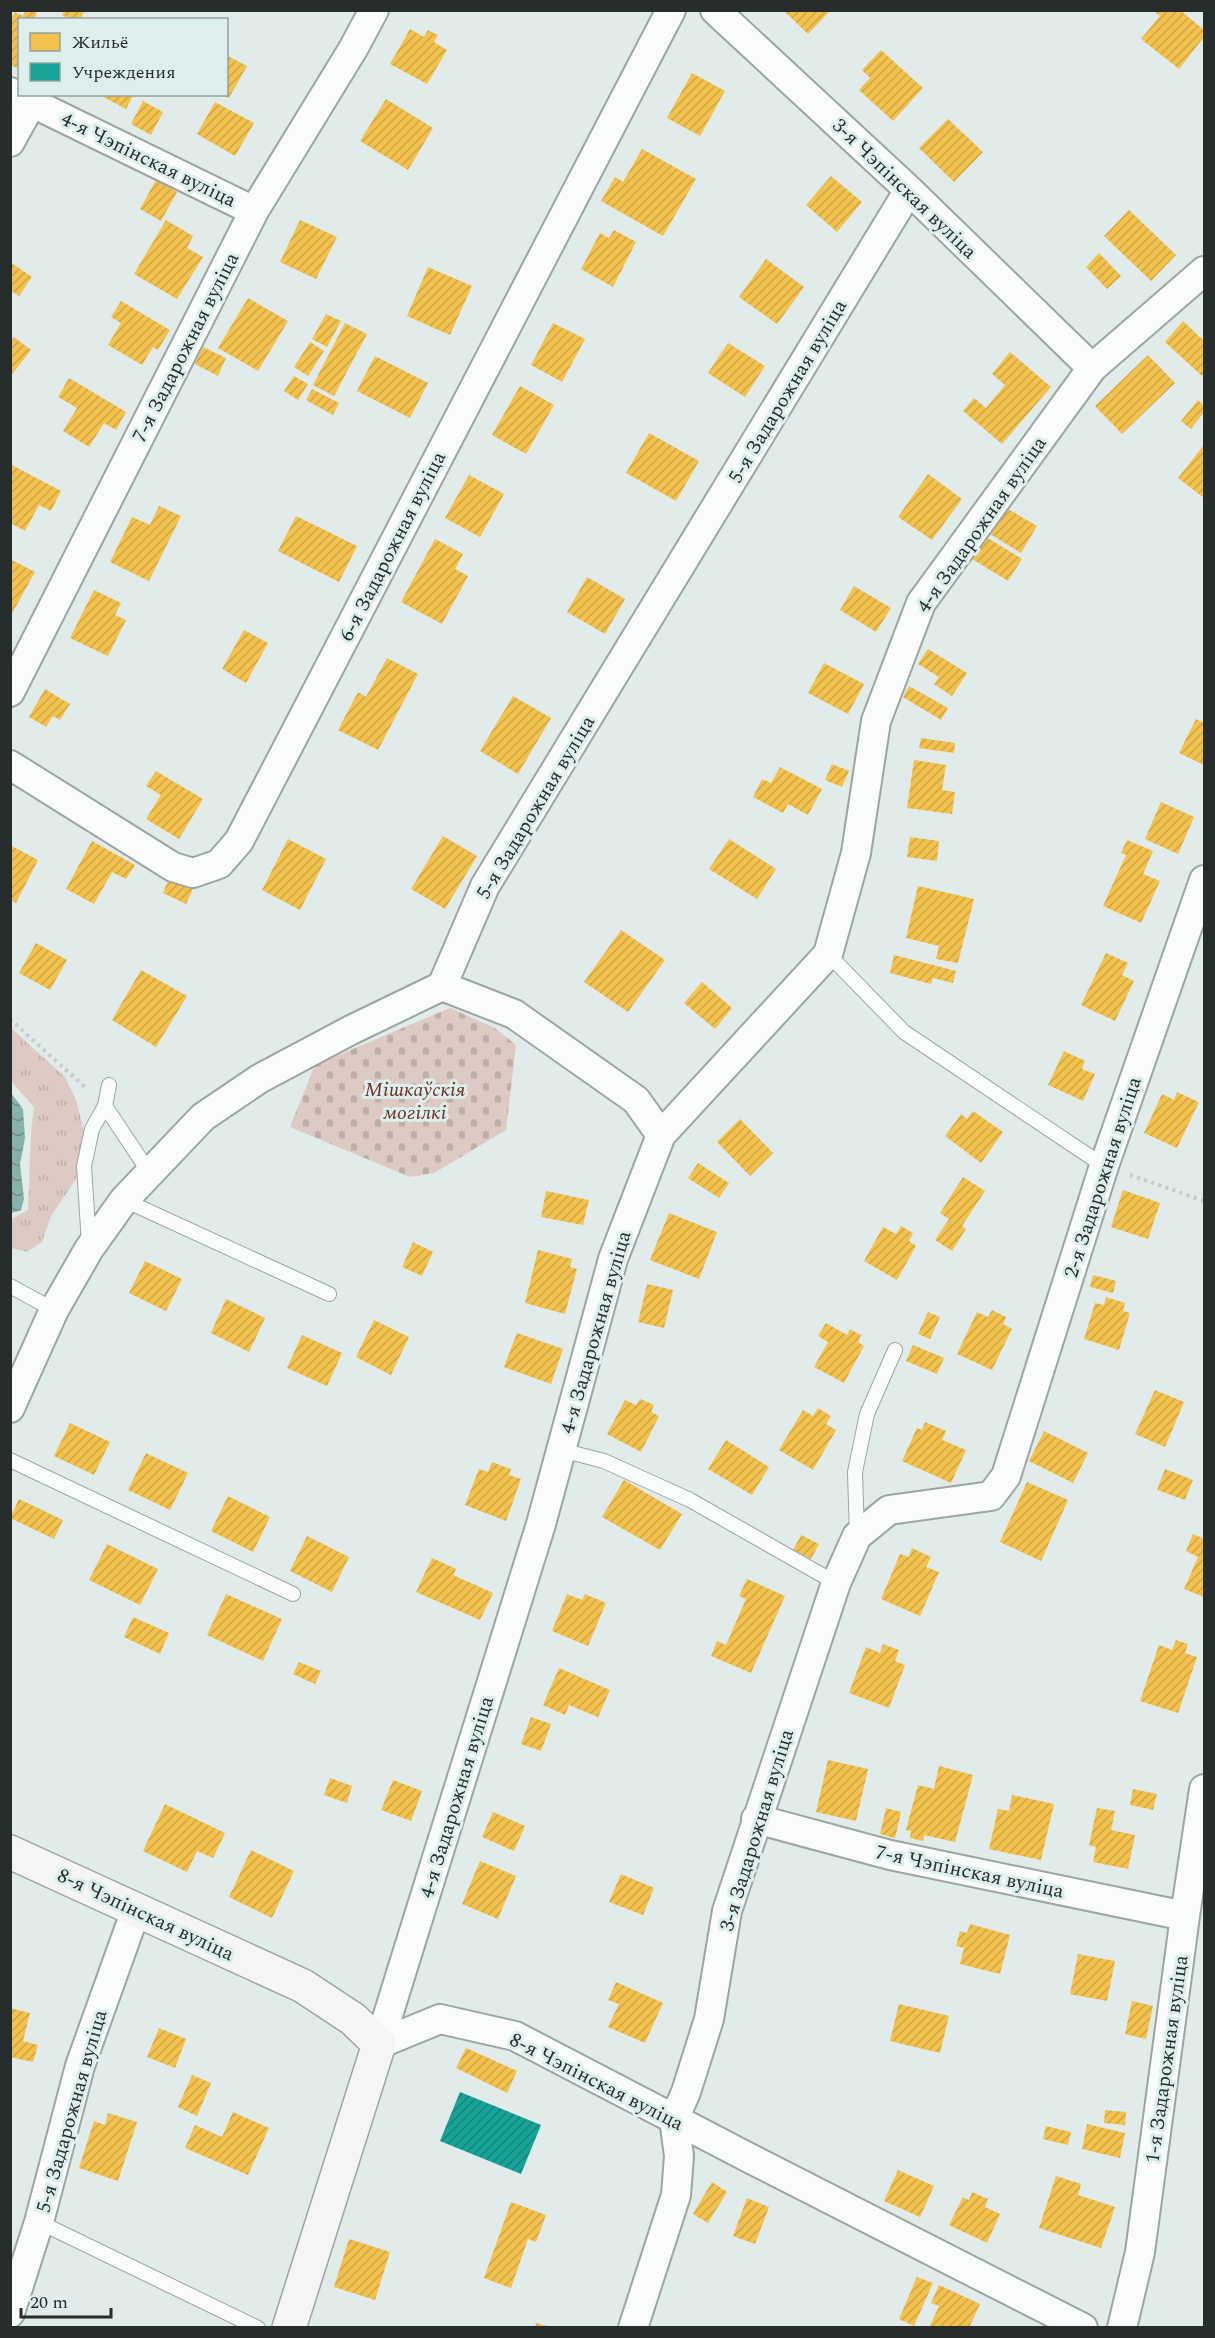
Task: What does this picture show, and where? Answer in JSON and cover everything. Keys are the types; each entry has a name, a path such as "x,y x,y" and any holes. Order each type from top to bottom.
{"main road":[{"name":"8-я Чэпінская вуліца","path":"10,1852 303,1986 353,2019 379,2044"},
{"name":"4-я Задарожная вуліца","path":"289,2328 379,2044"}],"street":[{"name":"7-я Задарожная вуліца","path":"10,692 254,211 353,49 374,10"},
{"name":"6-я Задарожная вуліца","path":"10,765 173,867 193,873 219,864 239,841 670,10"},
{"name":"3-я Чэпінская вуліца","path":"715,10 909,190 1092,368"},
{"name":"4-я Чэпінская вуліца","path":"22,97 254,211"},
{"path":"10,142 22,97"},
{"name":"5-я Задарожная вуліца","path":"442,986 485,886 909,190"},
{"name":"4-я Задарожная вуліца","path":"379,2044 541,1524 613,1259 661,1135 828,954 856,853 876,721 921,603 1092,368 1204,271"},
{"name":"2-я Задарожная вуліца","path":"1006,1476 1104,1166 1204,880"},
{"path":"10,1408 54,1310 89,1249 124,1200 203,1117 259,1079 351,1030 442,986 514,1014 636,1100 661,1135"},
{"name":"3-я Задарожная вуліца","path":"674,2119 686,2092 710,2019 727,1911 836,1583 857,1536 889,1510 991,1496 1006,1476"},
{"name":"1-я Задарожная вуліца","path":"1122,2328 1140,2252 1204,1789"},
{"name":"7-я Чэпінская вуліца","path":"756,1819 890,1855 1185,1916"},
{"name":"5-я Задарожная вуліца","path":"10,2313 39,2222 80,2067 136,1910"},
{"name":"8-я Чэпінская вуліца","path":"379,2044 440,2019 515,2036 1083,2328"},
{"path":"633,2328 676,2195 679,2156 674,2119"}],"lane":[{"path":"828,954 904,1032 1104,1166"},
{"path":"89,1249 84,1166 92,1129 105,1106 109,1085"},
{"path":"105,1106 149,1172"},
{"path":"124,1200 329,1294"},
{"path":"10,1286 54,1310"},
{"path":"857,1536 855,1472 867,1414 895,1350"},
{"path":"561,1450 604,1461 690,1500 836,1583"},
{"path":"10,1460 293,1594"},
{"path":"39,2222 258,2328"}],"path":[{"path":"10,1019 105,1106"},
{"path":"1104,1166 1204,1201"}],"green space":[{"name":"Мішкаўскія могілкі","path":"450,1008 495,1028 516,1045 506,1130 434,1173 410,1177 290,1127 315,1065"},
{"path":"10,1027 65,1077 76,1100 84,1131 83,1149 76,1179 51,1216 42,1242 27,1252 11,1248 10,1220 28,1210 34,1107 11,1081"}],"water":[{"path":"11,1093 23,1109 25,1138 20,1164 24,1199 21,1210 11,1213"}],"building: Жильё":[{"path":"25,10 37,12 35,18 18,18 18,68 10,65 10,20 15,12 23,16"},
{"path":"65,10 84,12 81,18 68,18 62,15"},
{"path":"783,10 831,10 808,34"},
{"path":"1153,10 1180,10 1204,30 1204,37 1179,69 1141,39 1160,16"},
{"path":"410,29 424,37 428,30 438,35 434,42 447,50 427,84 390,64"},
{"path":"881,50 923,88 893,121 859,90 870,78 862,70"},
{"path":"228,56 247,66 229,98 226,96 228,96"},
{"path":"692,73 725,91 700,136 667,118"},
{"path":"102,96 133,96 126,109"},
{"path":"386,99 433,128 408,170 360,141"},
{"path":"143,101 163,112 151,135 131,124"},
{"path":"215,102 254,123 235,156 197,134"},
{"path":"948,119 983,152 954,182 919,148"},
{"path":"642,149 696,179 663,236 601,201 615,177 623,182"},
{"path":"831,176 862,202 837,232 806,205"},
{"path":"156,180 177,192 161,221 140,209"},
{"path":"1129,210 1176,255 1151,281 1104,236"},
{"path":"166,220 193,236 187,248 203,257 177,299 134,274"},
{"path":"300,220 337,237 316,279 280,262"},
{"path":"614,230 636,242 613,287 581,269 600,233 609,238"},
{"path":"1099,253 1121,276 1107,289 1086,267"},
{"path":"766,259 804,287 777,324 739,297"},
{"path":"10,262 32,277 19,296 10,290"},
{"path":"428,267 472,286 450,335 407,316"},
{"path":"248,298 288,321 258,371 218,348"},
{"path":"121,301 170,330 158,350 153,347 142,365 108,345 121,323 111,317"},
{"path":"326,314 341,321 327,347 312,339"},
{"path":"1183,321 1204,341 1204,373 1202,376 1165,342"},
{"path":"345,323 367,334 334,396 313,385"},
{"path":"553,323 585,339 562,382 531,365"},
{"path":"14,337 31,350 10,377 10,342"},
{"path":"310,342 324,351 308,376 294,367"},
{"path":"728,343 765,366 745,397 708,373"},
{"path":"203,347 226,358 218,376 195,364"},
{"path":"1010,352 1051,387 1002,444 963,411 974,398 986,408 1005,385 992,374"},
{"path":"1148,355 1175,383 1122,434 1095,406"},
{"path":"375,356 428,383 410,418 357,391"},
{"path":"294,376 308,384 298,400 284,391"},
{"path":"69,378 126,412 116,430 104,423 89,447 63,431 77,408 58,397"},
{"path":"520,386 554,405 526,454 492,435"},
{"path":"312,389 339,403 333,415 306,400"},
{"path":"1198,400 1204,406 1204,412 1191,429 1181,421"},
{"path":"649,433 699,461 676,501 626,473"},
{"path":"1204,447 1204,498 1178,478"},
{"path":"10,464 61,491 51,511 39,505 25,531 10,523"},
{"path":"928,474 962,499 932,540 898,517"},
{"path":"469,475 504,494 480,537 445,518"},
{"path":"159,506 181,516 149,581 110,562 132,517 150,525"},
{"path":"1003,506 1037,526 1021,553 987,532"},
{"path":"296,516 357,546 339,582 278,551"},
{"path":"983,535 1022,559 1008,581 969,557"},
{"path":"435,539 463,554 455,569 468,576 442,624 401,602"},
{"path":"10,559 35,572 10,617"},
{"path":"587,577 625,599 605,634 567,612"},
{"path":"854,586 891,608 876,632 840,610"},
{"path":"94,590 121,603 115,615 126,620 108,656 70,638"},
{"path":"244,630 268,643 246,683 222,669"},
{"path":"928,649 967,673 952,696 934,684 939,677 918,664"},
{"path":"387,658 418,674 378,750 338,730 358,692 366,697"},
{"path":"824,663 864,684 848,714 808,693"},
{"path":"909,686 948,708 941,720 903,697"},
{"path":"45,689 70,704 60,720 53,716 46,727 29,717"},
{"path":"513,696 551,718 518,774 480,751"},
{"path":"1196,719 1204,723 1204,765 1179,753"},
{"path":"921,738 955,743 954,753 919,748"},
{"path":"914,760 946,765 942,790 955,792 952,814 907,808"},
{"path":"832,764 849,771 842,787 825,780"},
{"path":"780,767 822,789 808,815 788,804 783,813 753,797 762,779 771,783"},
{"path":"156,771 203,799 179,839 146,819 161,795 146,786"},
{"path":"1161,802 1194,817 1178,854 1145,839"},
{"path":"443,836 477,856 445,909 411,889"},
{"path":"910,837 939,841 937,861 907,857"},
{"path":"288,839 326,859 300,910 262,890"},
{"path":"729,839 776,869 757,899 709,869"},
{"path":"1127,840 1153,851 1143,874 1160,881 1141,923 1103,906 1126,855 1121,853"},
{"path":"92,841 135,865 126,879 112,872 94,904 66,889"},
{"path":"10,845 38,860 16,903 10,900"},
{"path":"169,878 193,889 186,904 163,893"},
{"path":"918,886 974,899 958,963 936,959 939,946 906,938"},
{"path":"621,930 665,960 628,1012 584,982"},
{"path":"36,943 67,960 50,990 19,973"},
{"path":"1106,953 1128,963 1122,975 1134,981 1115,1021 1081,1005"},
{"path":"894,955 956,971 953,983 933,978 931,984 890,973"},
{"path":"141,970 187,996 156,1047 112,1020"},
{"path":"702,982 732,1008 715,1029 684,1003"},
{"path":"1064,1051 1085,1061 1082,1069 1095,1074 1083,1101 1048,1085"},
{"path":"1177,1092 1199,1102 1177,1148 1144,1133 1162,1094 1174,1100"},
{"path":"973,1111 1003,1132 981,1163 945,1136 961,1114 967,1119"},
{"path":"740,1119 773,1153 750,1176 717,1142"},
{"path":"698,1163 729,1183 719,1198 688,1178"},
{"path":"963,1177 985,1191 962,1226 966,1229 952,1251 935,1240 949,1219 940,1213"},
{"path":"1123,1190 1160,1203 1148,1239 1111,1227"},
{"path":"546,1191 589,1200 583,1225 541,1217"},
{"path":"669,1213 717,1232 699,1279 650,1260"},
{"path":"901,1226 913,1233 909,1241 916,1246 897,1280 864,1261 883,1227 896,1234"},
{"path":"413,1242 433,1252 422,1276 402,1267"},
{"path":"538,1250 572,1259 570,1267 577,1269 565,1314 525,1303"},
{"path":"145,1261 182,1279 166,1311 129,1293"},
{"path":"1093,1275 1116,1281 1113,1293 1090,1287"},
{"path":"647,1284 673,1290 664,1328 638,1322"},
{"path":"1106,1297 1125,1303 1123,1311 1130,1313 1119,1350 1084,1339 1095,1303 1104,1305"},
{"path":"226,1299 265,1318 249,1352 211,1333"},
{"path":"992,1310 1006,1317 1003,1324 1012,1329 992,1370 957,1354 977,1312 988,1317"},
{"path":"928,1312 940,1317 930,1339 918,1334"},
{"path":"374,1320 409,1337 391,1375 356,1357"},
{"path":"826,1323 847,1335 850,1329 861,1335 858,1342 864,1346 844,1383 814,1367 828,1342 818,1336"},
{"path":"517,1333 563,1349 551,1384 504,1367"},
{"path":"302,1335 342,1353 327,1386 287,1368"},
{"path":"913,1345 944,1358 937,1374 906,1361"},
{"path":"1155,1390 1184,1402 1165,1447 1135,1434"},
{"path":"640,1399 654,1405 651,1412 659,1416 641,1452 607,1434 625,1400 636,1405"},
{"path":"818,1408 831,1416 826,1424 836,1430 813,1470 779,1450 803,1410 813,1416"},
{"path":"925,1422 946,1431 942,1440 966,1450 951,1483 902,1461 917,1428 922,1430"},
{"path":"70,1423 110,1442 94,1475 54,1456"},
{"path":"1044,1431 1088,1453 1073,1483 1029,1461"},
{"path":"726,1440 769,1467 752,1495 708,1469"},
{"path":"146,1453 188,1473 170,1510 128,1490"},
{"path":"492,1462 511,1469 509,1475 521,1479 506,1521 465,1505 479,1469 488,1472"},
{"path":"1165,1469 1193,1480 1185,1500 1157,1490"},
{"path":"624,1480 682,1514 660,1550 602,1517"},
{"path":"1027,1482 1068,1500 1041,1561 1000,1542"},
{"path":"228,1496 270,1517 253,1552 211,1531"},
{"path":"19,1499 63,1520 54,1539 10,1518"},
{"path":"1193,1534 1204,1539 1204,1597 1184,1589 1198,1557 1186,1551"},
{"path":"801,1535 819,1544 811,1559 793,1550"},
{"path":"307,1536 349,1557 332,1592 290,1571"},
{"path":"107,1544 158,1569 140,1605 89,1580"},
{"path":"912,1548 931,1557 926,1567 939,1572 920,1616 881,1599 900,1554 909,1557"},
{"path":"432,1558 456,1569 453,1575 493,1593 480,1620 416,1592"},
{"path":"747,1579 785,1596 751,1673 711,1656 717,1641 726,1645 746,1599 739,1596"},
{"path":"226,1594 282,1619 263,1661 207,1635"},
{"path":"567,1594 582,1600 585,1594 606,1603 588,1646 552,1631"},
{"path":"133,1617 169,1633 160,1654 124,1637"},
{"path":"1176,1640 1188,1644 1185,1653 1197,1657 1178,1713 1140,1701 1159,1645 1172,1650"},
{"path":"883,1644 899,1650 895,1661 905,1665 889,1708 849,1693 866,1647 880,1653"},
{"path":"299,1662 321,1671 315,1684 293,1674"},
{"path":"559,1668 610,1690 598,1717 569,1705 565,1715 543,1705"},
{"path":"531,1717 551,1724 541,1751 521,1744"},
{"path":"828,1760 868,1769 856,1821 816,1812"},
{"path":"939,1766 973,1775 955,1842 924,1835 923,1841 910,1838 911,1831 906,1830 918,1785 934,1789"},
{"path":"330,1778 352,1786 347,1803 324,1795"},
{"path":"393,1780 422,1791 411,1821 381,1810"},
{"path":"1133,1789 1157,1794 1153,1810 1130,1805"},
{"path":"1012,1795 1054,1804 1041,1860 989,1849 998,1809 1009,1811"},
{"path":"165,1804 225,1833 213,1858 197,1851 187,1872 143,1851"},
{"path":"886,1808 901,1812 895,1838 880,1834"},
{"path":"1097,1808 1115,1811 1111,1830 1135,1835 1128,1869 1093,1862 1096,1847 1089,1845"},
{"path":"493,1812 525,1826 514,1851 482,1837"},
{"path":"251,1850 294,1871 272,1918 229,1897"},
{"path":"480,1861 516,1876 498,1919 462,1904"},
{"path":"621,1874 654,1888 643,1915 609,1902"},
{"path":"970,1924 1010,1935 1000,1974 960,1964 964,1948 956,1946 960,1931 967,1933"},
{"path":"1078,1954 1115,1961 1107,2001 1070,1994"},
{"path":"616,1982 663,2003 645,2043 608,2027 619,2004 608,2000"},
{"path":"1132,2001 1153,2006 1146,2039 1125,2034"},
{"path":"899,2004 949,2016 940,2053 890,2041"},
{"path":"10,2008 30,2013 23,2041 38,2045 33,2062 10,2057"},
{"path":"159,2028 186,2039 175,2068 147,2057"},
{"path":"466,2048 517,2071 507,2093 456,2068"},
{"path":"192,2075 211,2083 197,2116 178,2107"},
{"path":"1105,2110 1126,2112 1125,2125 1104,2123"},
{"path":"233,2112 269,2128 248,2175 185,2148 195,2125 222,2137"},
{"path":"108,2113 137,2122 118,2181 79,2168 94,2121 105,2125"},
{"path":"1087,2124 1125,2133 1120,2158 1082,2149"},
{"path":"1046,2126 1071,2132 1068,2145 1043,2139"},
{"path":"898,2170 934,2186 920,2217 884,2201"},
{"path":"1056,2176 1081,2184 1078,2195 1115,2207 1101,2248 1039,2228"},
{"path":"712,2182 727,2192 708,2223 693,2214"},
{"path":"972,2192 988,2199 985,2207 1000,2214 987,2243 949,2225 963,2197 969,2200"},
{"path":"747,2198 769,2207 755,2244 733,2236"},
{"path":"511,2202 546,2215 536,2242 528,2239 511,2288 484,2278"},
{"path":"349,2239 390,2252 375,2300 334,2287"},
{"path":"917,2277 933,2283 914,2326 899,2319"},
{"path":"939,2285 980,2304 969,2328 929,2328 939,2306 931,2303"},
{"path":"536,2323 551,2327 535,2328"}],"building: Учреждения":[{"path":"460,2092 541,2125 521,2174 440,2141"}]}
